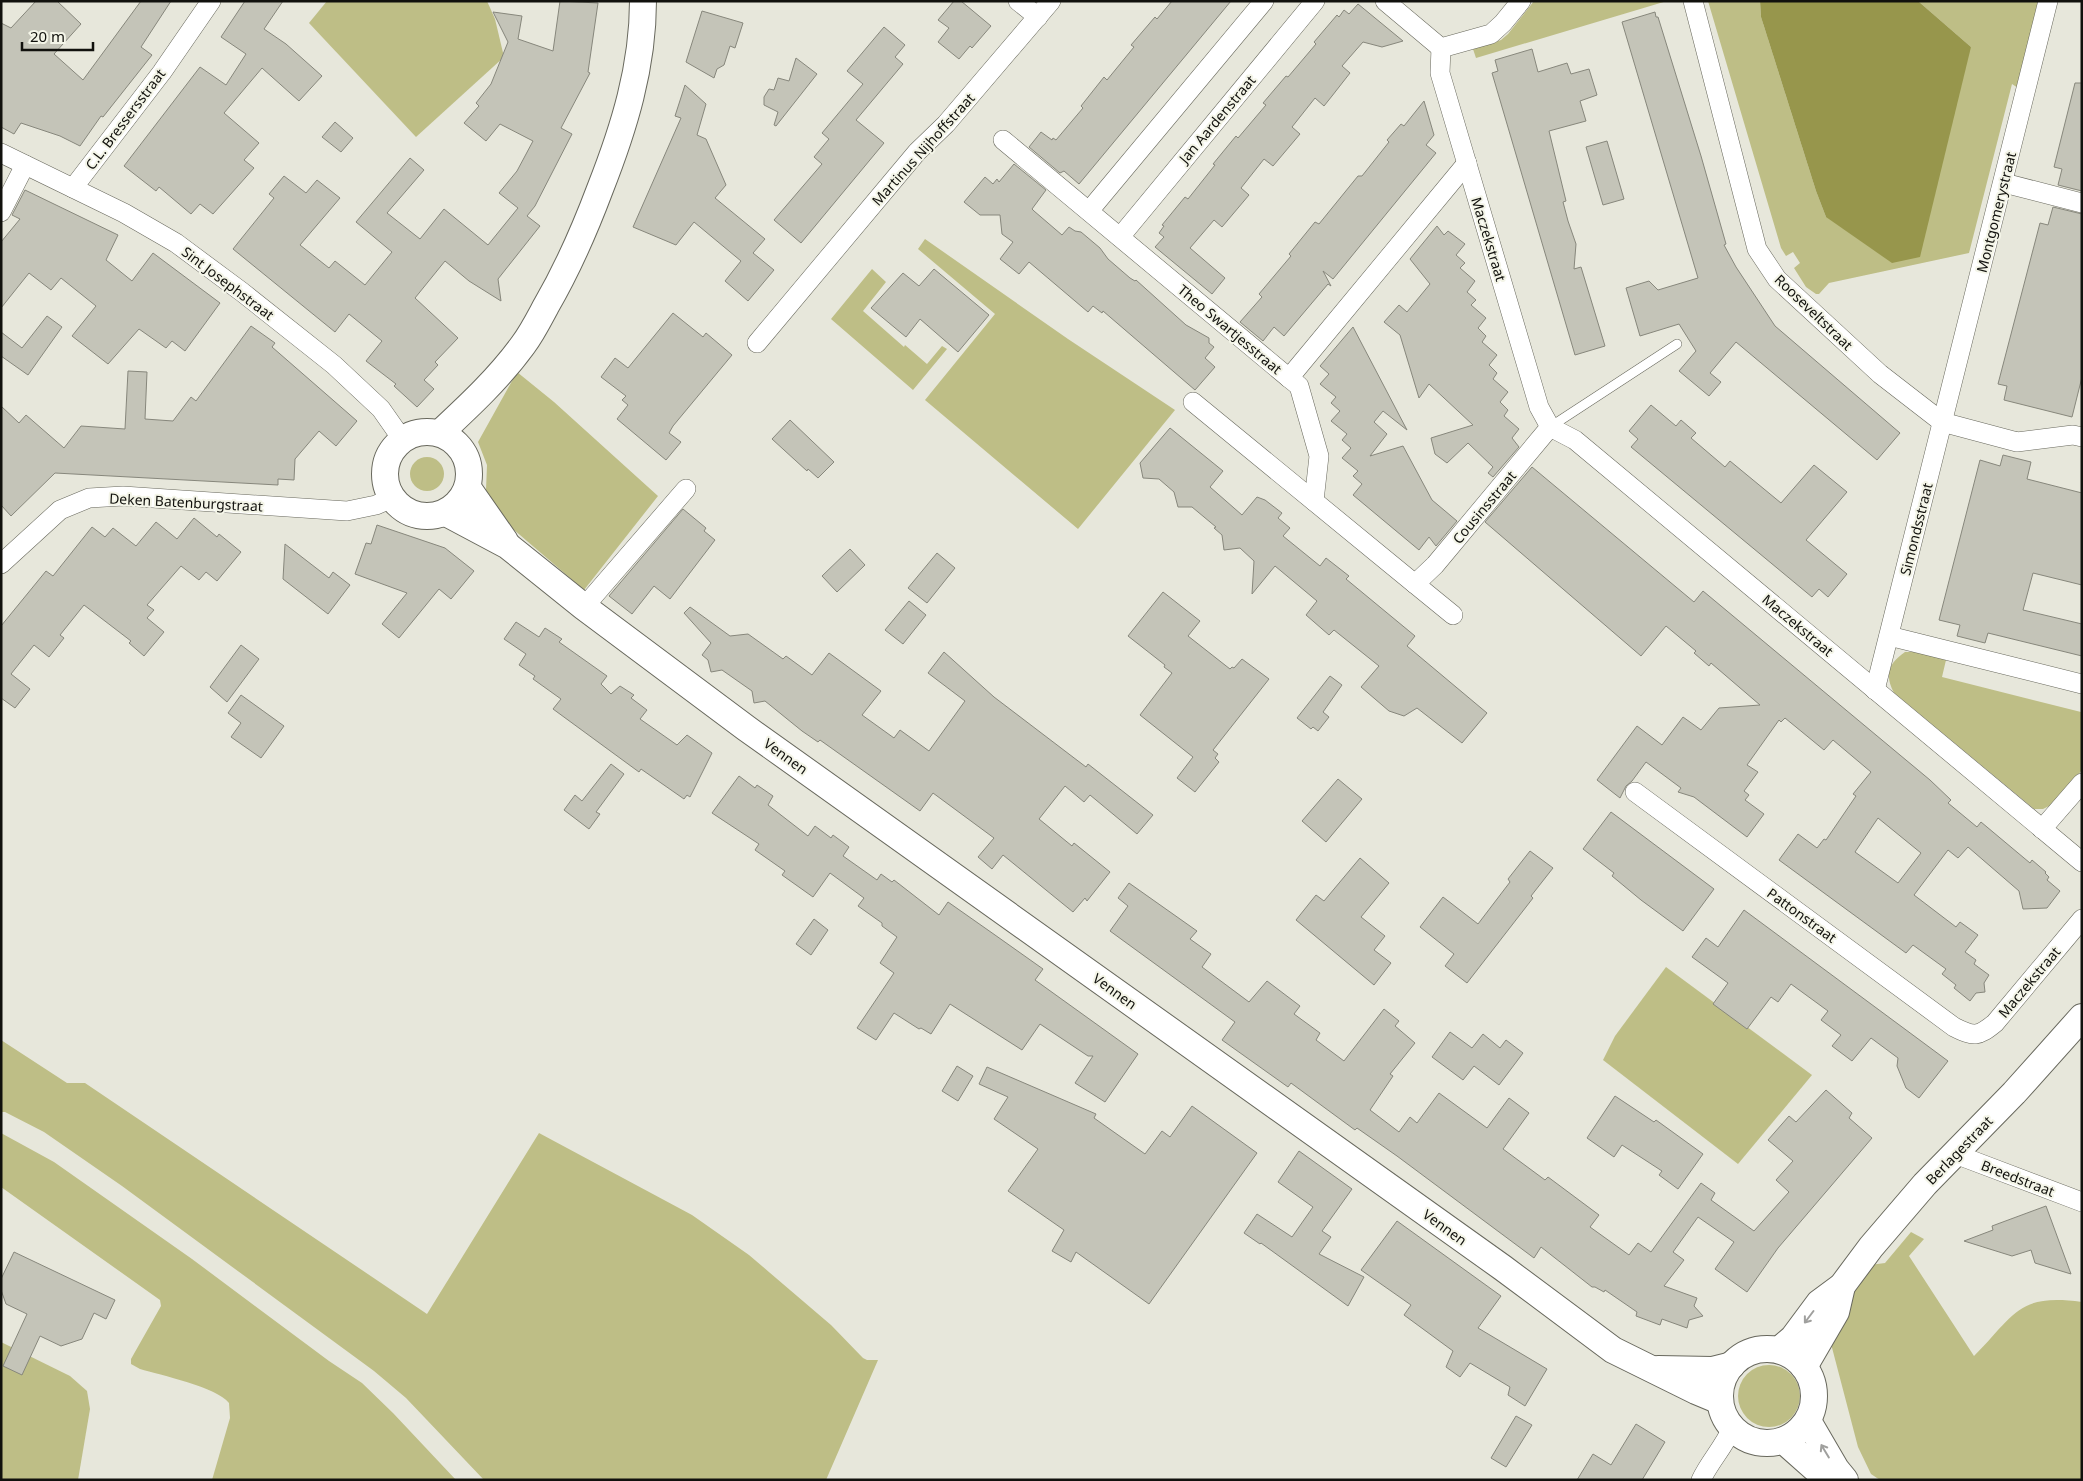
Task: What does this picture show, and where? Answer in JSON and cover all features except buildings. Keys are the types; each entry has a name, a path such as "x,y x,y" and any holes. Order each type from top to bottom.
{"street":[{"name":"C.L. Bressersstraat","path":"73,188 162,72 211,1"},
{"path":"440,433 486,391 524,344 564,275 614,154 631,98 643,28 644,1"},
{"path":"1018,1 1038,17"},
{"name":"Martinus Nijhoffstraat","path":"757,343 917,152 952,118 1051,1"},
{"path":"1089,211 1264,1"},
{"name":"Jan Aardenstraat","path":"1120,237 1315,1"},
{"path":"1385,1 1441,48 1491,34 1522,1"},
{"name":"Rooseveltstraat","path":"1693,1 1757,250 1777,279 1880,374 1942,422 2016,442 2073,435 2082,437"},
{"name":"Montgomerystraat","path":"1942,422 2004,183 2048,1"},
{"name":"Maczekstraat","path":"1441,48 1440,73 1539,407 1550,427 1575,440 2082,862"},
{"name":"Theo Swartjesstraat","path":"1003,140 1289,378 1467,163"},
{"name":"Sint Josephstraat","path":"1,153 124,213 176,243 242,292 334,365 381,409 402,439"},
{"path":"1,212 25,165"},
{"path":"2004,183 2082,203"},
{"path":"1289,378 1299,386 1319,456 1314,500"},
{"path":"464,452 486,391"},
{"path":"1193,402 1453,615"},
{"name":"Simondsstraat","path":"1876,690 1942,422"},
{"name":"Cousinsstraat","path":"1415,584 1435,565 1550,427"},
{"path":"423,432 440,433 450,438 464,452 470,471 468,488 459,502 446,513 435,516 419,516 403,509 392,498 386,484 385,468 392,449 402,439 423,432"},
{"name":"Vennen","path":"468,488 508,546"},
{"path":"584,606 686,489"},
{"name":"Deken Batenburgstraat","path":"1,564 60,510 89,498 123,496 347,512 376,505 392,498"},
{"name":"Vennen","path":"446,513 508,546 584,606 762,739 1503,1268 1613,1350 1720,1401"},
{"path":"1889,636 2082,684"},
{"path":"2042,829 2082,783"},
{"name":"Pattonstraat","path":"1635,792 1954,1027 1970,1035"},
{"name":"Maczekstraat","path":"1970,1035 1983,1033 1995,1022 2082,919"},
{"name":"Berlagestraat","path":"1779,1350 1793,1338 1819,1303 1842,1286 1871,1247 2082,1017"},
{"name":"Breedstraat","path":"1955,1154 2082,1202"},
{"name":"Berlagestraat","path":"1804,1367 1836,1312 1842,1286"},
{"path":"1766,1349 1779,1350 1793,1357 1804,1367 1812,1380 1815,1393 1814,1407 1808,1421 1798,1433 1784,1441 1766,1444 1749,1440 1732,1428 1724,1417 1720,1401 1720,1388 1724,1376 1732,1365 1742,1357 1754,1351 1766,1349"},
{"name":"Vennen","path":"1651,1369 1712,1370 1732,1365"},
{"path":"1808,1421 1836,1469 1845,1480"},
{"path":"1701,1480 1706,1468 1727,1440 1732,1428"},
{"path":"1784,1441 1828,1480"}],"lane":[{"path":"1550,427 1677,344"}],"green space":[{"path":"327,1 487,1 495,19 504,57 416,137 309,23"},
{"path":"1534,1 1667,1 1476,58 1473,49 1501,40"},
{"path":"1708,1 1760,1 1761,17 1826,217 1971,47 1918,1 2040,1 2018,88 2012,84 1969,253 1829,283 1819,294 1806,287 1794,268 1800,263 1793,252 1786,256 1781,248"},
{"path":"925,239 1068,339 1175,410 1078,529 925,400 995,314 918,249"},
{"path":"872,269 886,282 863,311 904,347 905,345 927,364 942,346 947,349 913,390 831,319"},
{"path":"517,372 554,402 658,496 584,590 513,529 494,507 486,490 487,465 478,442"},
{"path":"427,457 439,462 444,474 439,486 427,491 415,486 410,474 415,462"},
{"path":"1905,652 1915,652 1946,660 1942,677 2081,712 2082,710 2082,770 2053,804 2043,809 2034,809 1894,693 1889,680 1890,670 1895,660"},
{"path":"1666,967 1812,1075 1738,1164 1603,1060 1615,1036"},
{"path":"1,1040 67,1083 85,1083 427,1314 539,1133 692,1215 749,1255 831,1325 863,1358 878,1360 826,1480 484,1480 406,1398 374,1371 122,1186 44,1132 5,1112 1,1112"},
{"path":"1,1133 54,1162 192,1259 329,1361 362,1383 456,1480 212,1480 230,1418 229,1403 223,1397 201,1387 140,1369 131,1364 131,1359 161,1306 160,1300 1,1187"},
{"path":"1911,1232 1924,1239 1909,1256 1974,1356 2009,1319 2019,1310 2030,1304 2060,1300 2082,1302 2082,1480 1880,1480 1871,1474 1858,1447 1830,1340 1856,1286 1870,1265 1885,1263"},
{"path":"1,1342 70,1376 87,1391 90,1409 78,1480 1,1480"},
{"path":"1769,1365 1781,1367 1791,1374 1798,1384 1800,1396 1798,1408 1791,1418 1781,1425 1769,1427 1757,1425 1747,1418 1740,1408 1738,1396 1740,1384 1747,1374 1757,1367"}],"shaded area":[{"path":"1760,1 1918,1 1971,47 1920,257 1892,263 1826,217 1761,17"}]}
